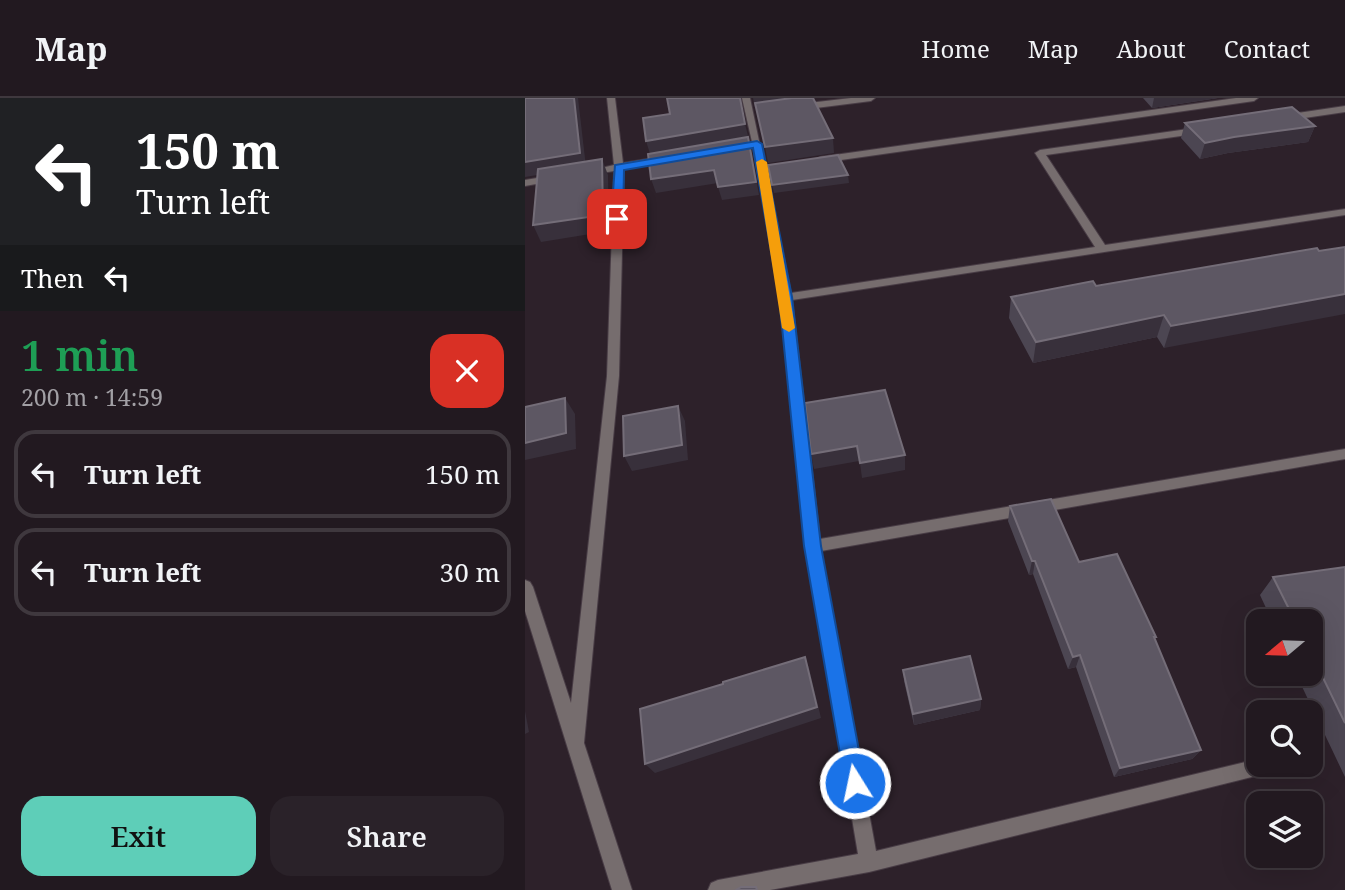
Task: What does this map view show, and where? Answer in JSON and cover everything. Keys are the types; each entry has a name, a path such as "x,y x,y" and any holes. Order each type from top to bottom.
{"street":[{"path":"575,742 613,376 619,167 611,98"},
{"path":"746,98 750,114 751,145 770,168 813,546 869,862"},
{"path":"790,108 871,98"},
{"path":"804,163 1254,98"},
{"path":"1279,118 1345,109"},
{"path":"750,114 763,112"},
{"path":"1102,249 1039,153 1212,128"},
{"path":"579,174 682,157"},
{"path":"525,183 565,176"},
{"path":"786,297 1345,212"},
{"path":"813,546 1345,454"},
{"path":"525,587 622,890"},
{"path":"717,890 869,862 1246,771"}],"building":[{"path":"525,98 574,98 580,153 525,162"},
{"path":"667,98 740,98 745,124 646,141 643,118 670,114"},
{"path":"813,98 833,138 765,147 755,103"},
{"path":"1292,107 1315,126 1205,143 1185,123"},
{"path":"748,137 756,182 718,187 714,170 651,179 648,154"},
{"path":"838,155 848,175 772,185 768,165"},
{"path":"602,159 603,215 533,225 538,169"},
{"path":"1345,247 1345,294 1171,326 1164,315 1036,342 1011,297 1093,281 1096,286 1317,248 1319,251"},
{"path":"885,390 905,455 860,463 857,446 811,454 805,403"},
{"path":"565,398 566,433 525,443 525,407"},
{"path":"678,406 682,445 624,456 623,416"},
{"path":"1051,499 1079,562 1117,554 1156,637 1201,750 1120,768 1080,655 1073,657 1010,506"},
{"path":"1345,567 1345,723 1323,678 1323,609 1289,609 1273,577"},
{"path":"970,656 981,699 913,714 903,670"},
{"path":"805,657 817,707 645,764 640,709"},
{"path":"741,887 756,887 757,890 736,890"}],"slow traffic":[{"path":"762,162 789,328"}],"route":[{"path":"617,219 619,167 757,144 786,297 813,546 855,783"}]}
